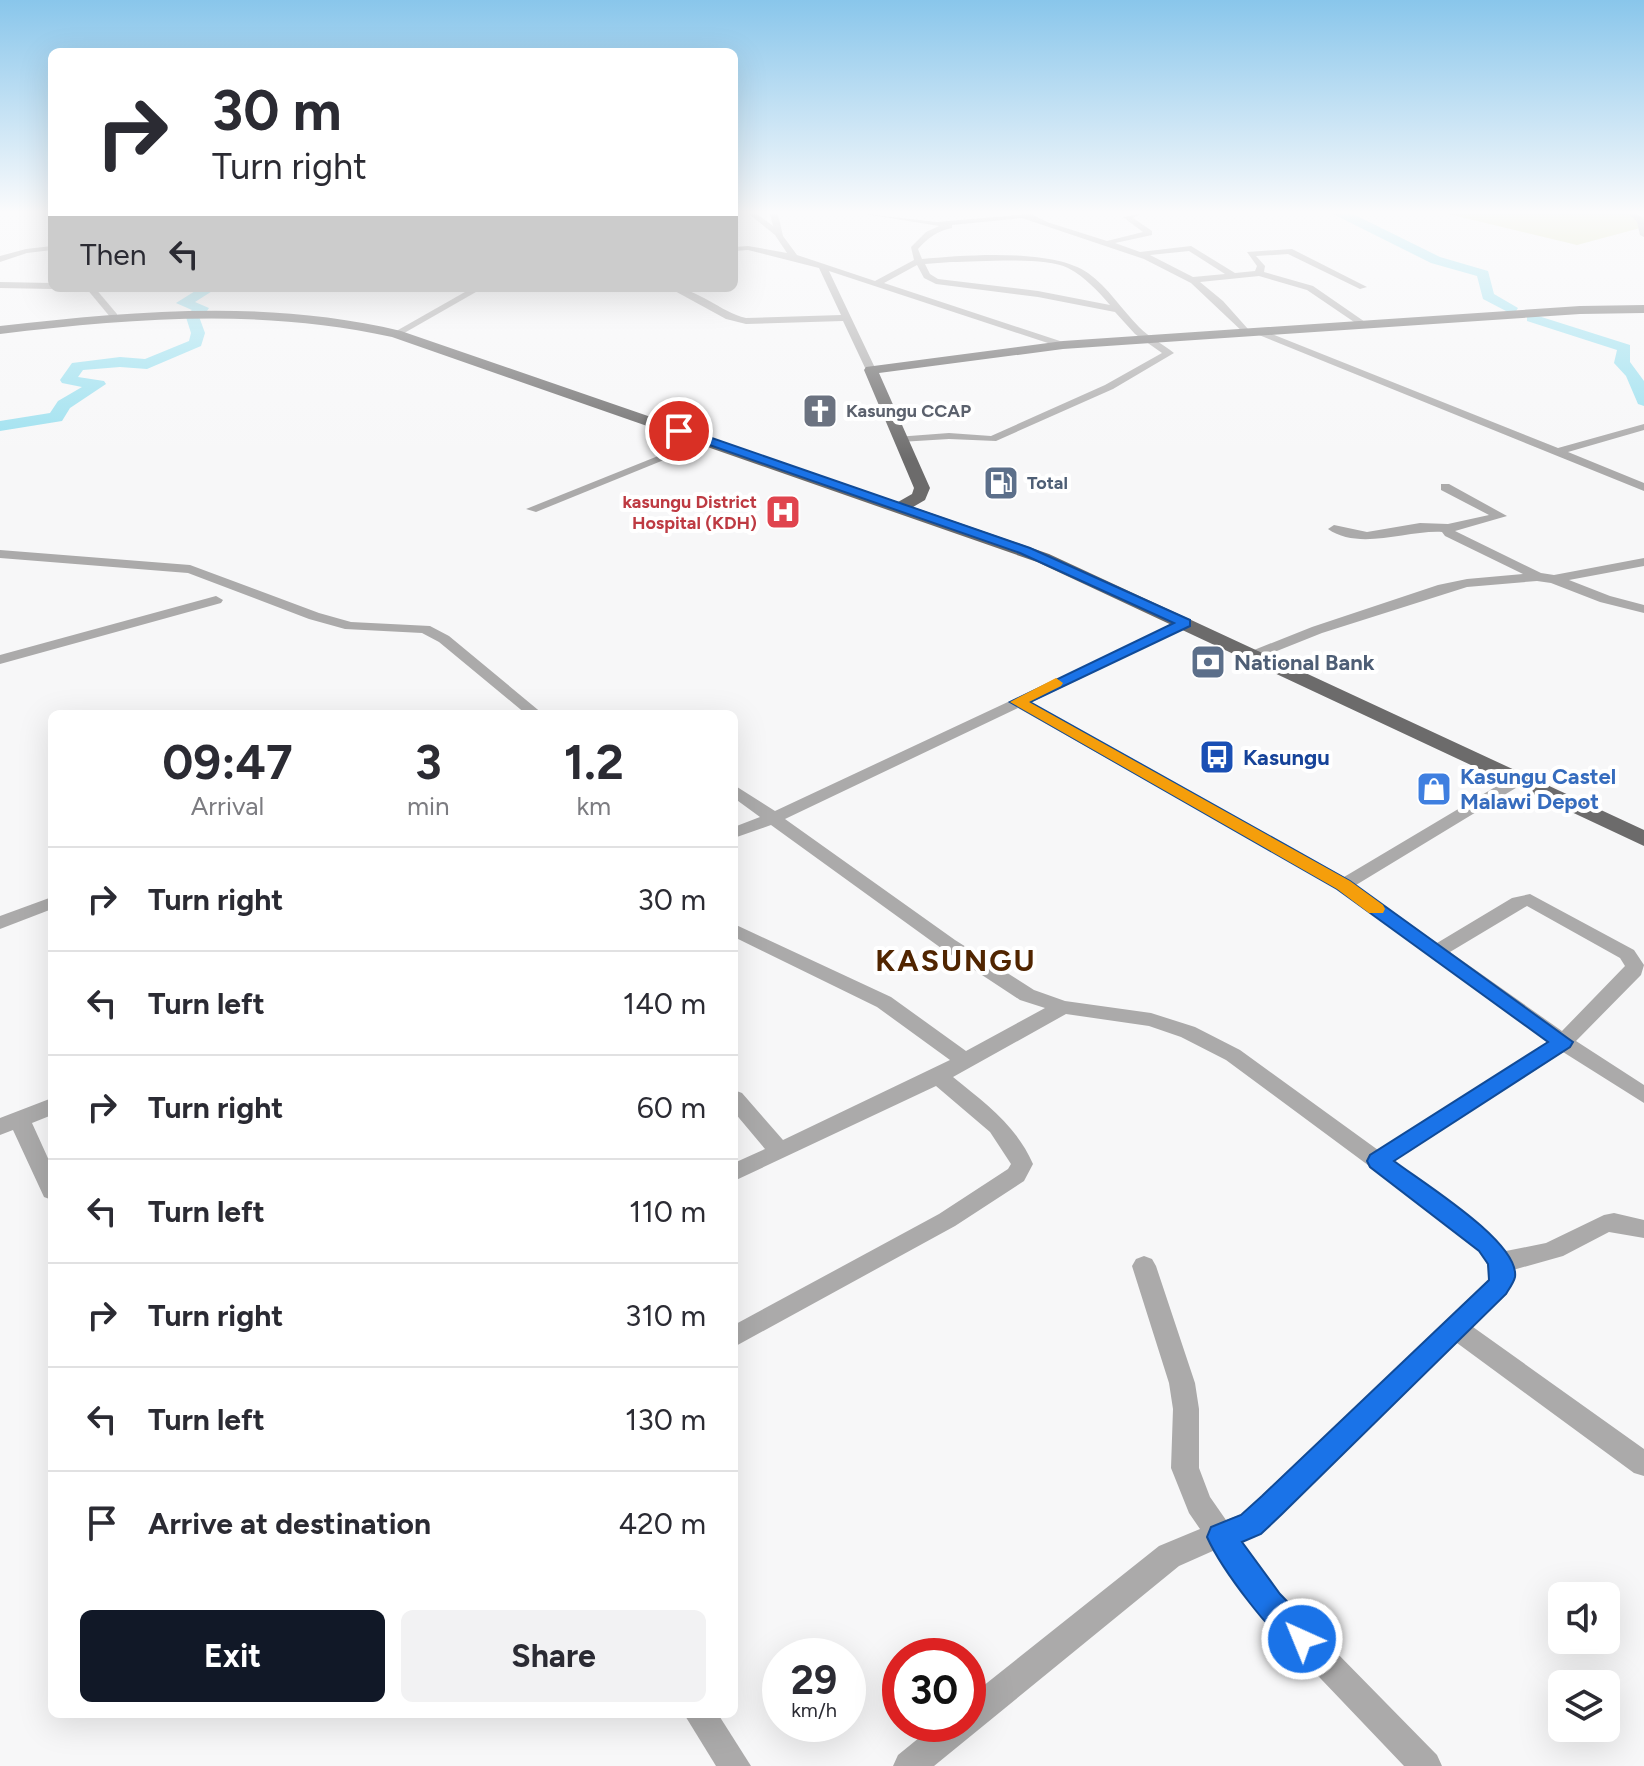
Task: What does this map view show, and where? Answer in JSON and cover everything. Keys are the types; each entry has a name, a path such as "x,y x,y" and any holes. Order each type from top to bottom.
{"main road":[{"path":"902,507 923,492 871,370 1143,338 1580,310 1644,309"},
{"path":"0,330 114,316 202,311 319,317 396,334 1043,558 1644,839"}],"street":[{"path":"97,296 114,316"},
{"path":"396,334 464,296"},
{"path":"691,296 729,317 746,321 845,318"},
{"path":"835,296 871,370"},
{"path":"914,296 1063,345"},
{"path":"1050,296 1115,309"},
{"path":"900,439 949,436 992,439 1002,436 1109,387 1169,353 1143,338 1105,296"},
{"path":"1214,296 1251,331 1644,487"},
{"path":"1322,296 1363,324"},
{"path":"1557,452 1644,427"},
{"path":"532,509 707,440"},
{"path":"1334,529 1367,536 1420,527 1448,528 1501,516 1445,487"},
{"path":"1448,528 1449,533 1537,577"},
{"path":"0,554 190,569 314,616 350,626 425,629 444,639 530,710"},
{"path":"1554,579 1644,562"},
{"path":"1254,655 1317,630 1443,588 1467,583 1537,577 1554,579 1605,599 1644,609"},
{"path":"0,660 216,600"},
{"path":"738,831 1185,623"},
{"path":"1018,702 1344,885 1563,1042 1644,1095"},
{"path":"1344,885 1518,780"},
{"path":"738,793 948,944 1027,995 1063,1007 1151,1020 1211,1042 1233,1055 1465,1225 1488,1245 1500,1261 1503,1276 1498,1287 1251,1524 1169,1556 986,1703"},
{"path":"1378,1161 1563,1042 1634,971 1634,962 1627,954 1524,899 1436,952"},
{"path":"0,923 48,905"},
{"path":"738,932 884,1002 965,1061"},
{"path":"738,1171 938,1076 1063,1007"},
{"path":"738,1335 947,1220 1016,1175 1022,1164 1010,1142 938,1076"},
{"path":"738,1103 780,1151"},
{"path":"48,1108 10,1123 48,1185"},
{"path":"1500,1261 1521,1261 1537,1256 1604,1224 1626,1223 1644,1229"},
{"path":"1144,1266 1182,1383 1186,1409 1185,1468 1199,1504 1270,1605 1426,1766"},
{"path":"1454,1327 1644,1464"},
{"path":"702,1718 735,1766"},
{"path":"909,1766 939,1742"}],"waterway":[{"path":"195,296 183,303 202,308"},
{"path":"1489,296 1511,308"},
{"path":"0,426 56,417 64,405 98,384 68,380 78,366 120,362 147,364 196,343 198,333 192,314"},
{"path":"1532,318 1625,348 1622,363 1633,374 1644,401"}],"slow traffic":[{"path":"1056,683 1018,702 1344,885 1376,909"}],"place":[{"name":"Kasungu CCAP","path":"820,411"},
{"name":"Total","path":"1001,483"},
{"name":"kasungu District Hospital (KDH)","path":"783,512"},
{"name":"National Bank","path":"1208,662"},
{"name":"Kasungu","path":"1217,757"},
{"name":"Kasungu Castel Malawi Depot","path":"1434,789"}],"district":[{"name":"KASUNGU","path":"956,961"}],"route":[{"path":"679,431 1025,550 1185,623 1018,702 1344,885 1563,1042 1378,1161 1488,1245 1500,1261 1503,1276 1498,1287 1272,1505 1251,1524 1221,1537 1270,1605 1302,1639"}]}
